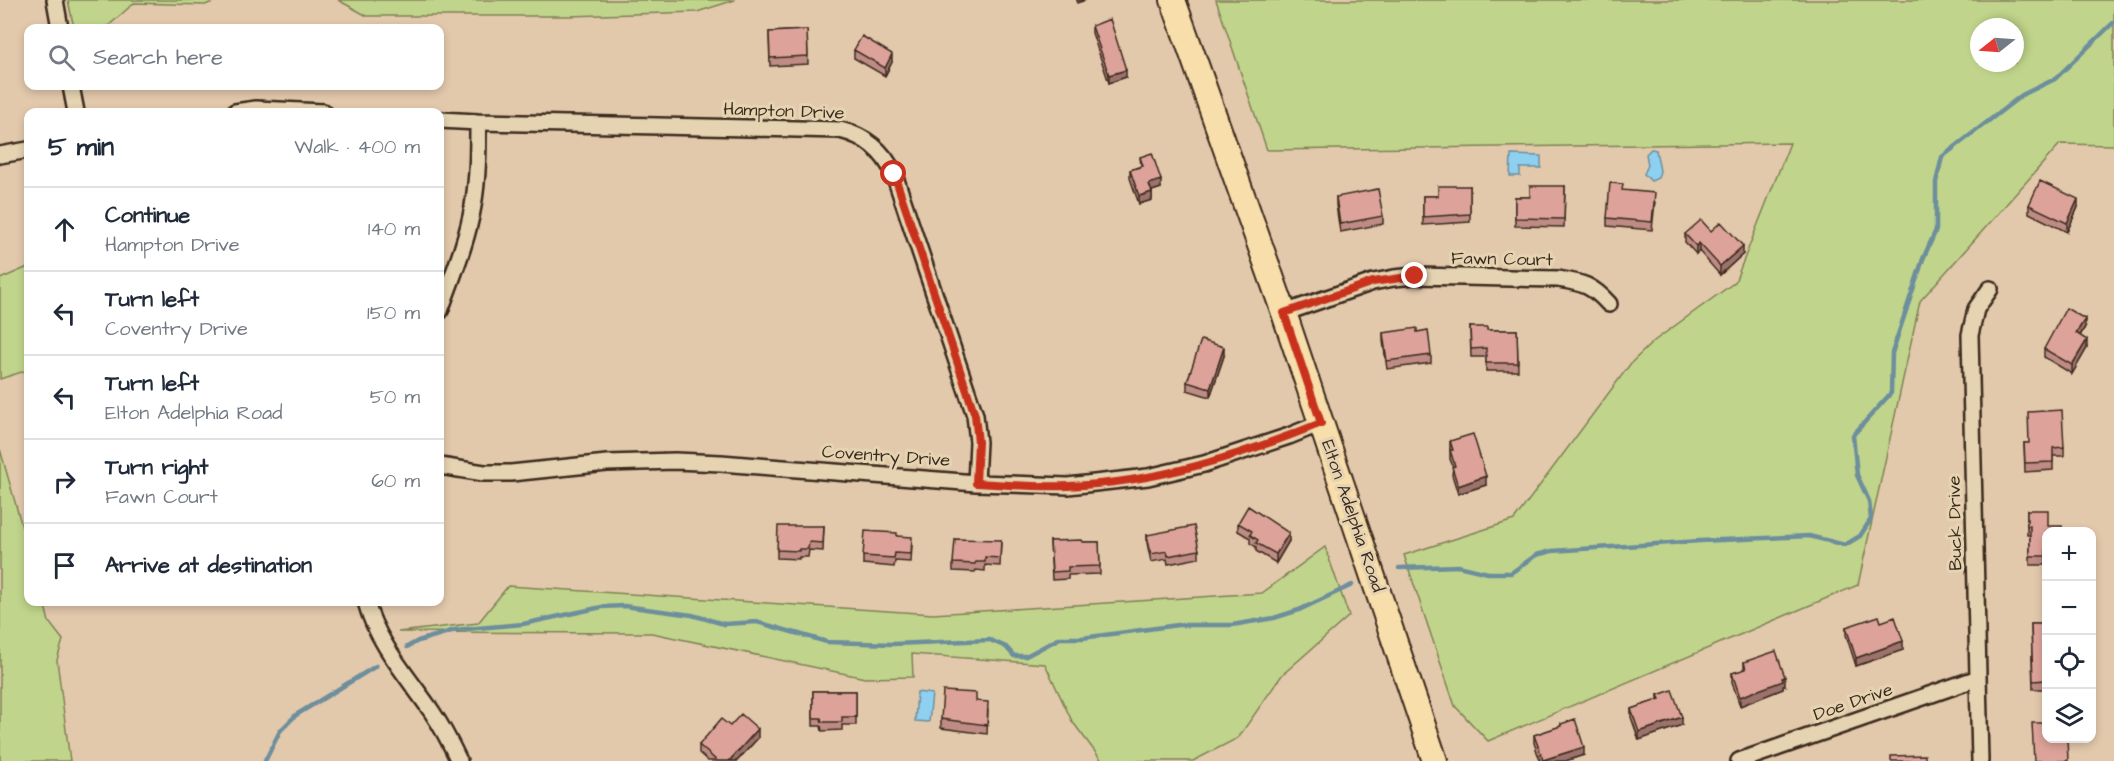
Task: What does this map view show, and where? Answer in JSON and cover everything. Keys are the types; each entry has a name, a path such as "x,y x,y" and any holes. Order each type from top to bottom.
{"main road":[{"name":"Elton Adelphia Road","path":"1173,0 1284,313 1435,761"}],"street":[{"path":"55,0 59,24"},
{"path":"72,90 75,108"},
{"name":"Hampton Drive","path":"444,120 840,130 868,141 883,154 894,174 975,415 978,442 976,483"},
{"path":"444,299 474,205 477,183 478,122"},
{"path":"0,155 24,151"},
{"name":"Fawn Court","path":"1284,313 1373,282 1415,276 1558,279 1579,282 1593,288 1609,304"},
{"name":"Buck Drive","path":"1980,761 1970,335 1976,309 1990,289"},
{"name":"Coventry Drive","path":"444,467 460,471 493,473 607,463 675,461 976,483 1068,486 1148,477 1204,464 1321,423"},
{"path":"368,606 378,632 447,736 459,761"},
{"name":"Doe Drive","path":"1739,761 1978,678"}],"green space":[{"path":"68,0 218,0 205,5 134,3 110,24 73,24"},
{"path":"338,0 735,0 697,12 569,16 367,16"},
{"path":"1216,0 2114,0 2114,145 2060,144 1920,301 1858,585 1488,741 1455,706 1404,555 1514,520 1631,363 1654,341 1735,282 1790,143 1267,150"},
{"path":"24,269 24,371 0,379 0,279"},
{"path":"0,449 24,534 24,606 45,606 49,622 63,640 57,660 70,761 0,761"},
{"path":"1325,547 1349,616 1282,675 1238,738 1193,761 1102,761 1072,721 1045,664 912,654 913,677 865,678 652,633 398,632 478,623 508,586 933,614 1262,593"}],"water":[{"path":"1651,149 1656,150 1660,171 1658,178 1651,181 1644,174 1648,165 1646,154"},
{"path":"1511,155 1541,156 1541,168 1520,168 1520,176 1510,176"},
{"path":"917,692 932,694 929,722 915,721"}],"building":[{"path":"1110,19 1126,70 1109,75 1092,26"},
{"path":"807,30 808,56 770,58 769,32"},
{"path":"862,36 892,54 885,68 854,50"},
{"path":"1152,153 1161,180 1149,184 1152,192 1139,196 1130,170 1143,166 1140,157"},
{"path":"2040,181 2078,199 2067,223 2029,205"},
{"path":"1610,183 1623,184 1622,190 1655,193 1652,222 1607,218"},
{"path":"1438,186 1470,186 1470,214 1423,217 1423,196 1438,196"},
{"path":"1530,186 1565,186 1564,219 1515,218 1515,197 1530,197"},
{"path":"1378,189 1383,216 1340,224 1336,197"},
{"path":"1701,220 1711,231 1721,222 1743,246 1720,266 1699,243 1696,246 1685,234"},
{"path":"2066,308 2085,319 2076,333 2087,340 2072,365 2044,349"},
{"path":"1470,327 1487,327 1487,330 1517,330 1518,363 1486,363 1486,348 1471,349"},
{"path":"1417,328 1417,332 1428,330 1431,355 1387,361 1383,333"},
{"path":"1201,340 1224,347 1210,389 1187,382"},
{"path":"2062,410 2064,447 2053,448 2053,462 2025,463 2024,443 2029,443 2028,412"},
{"path":"1473,434 1486,476 1458,486 1452,467 1455,466 1450,441"},
{"path":"1248,506 1289,533 1276,554 1256,543 1258,540 1250,535 1252,531 1238,523"},
{"path":"2027,510 2048,510 2048,526 2062,527 2042,527 2042,556 2030,556 2030,526 2027,526"},
{"path":"778,526 824,526 823,543 809,542 808,549 799,549 799,551 777,550"},
{"path":"1194,526 1199,550 1168,556 1167,551 1151,554 1147,535"},
{"path":"865,531 897,533 897,536 912,537 911,554 895,553 894,558 863,556"},
{"path":"955,539 1001,540 1000,558 985,557 985,562 975,564 953,563"},
{"path":"1082,540 1083,542 1099,542 1100,566 1068,567 1068,571 1052,572 1050,541"},
{"path":"1879,616 1881,622 1895,617 1903,641 1856,658 1846,627"},
{"path":"2031,624 2042,624 2042,680 2033,681"},
{"path":"1776,651 1785,677 1782,678 1783,681 1740,697 1732,673 1746,669 1744,662"},
{"path":"1672,690 1682,717 1639,732 1631,709 1660,699 1658,695"},
{"path":"813,691 856,691 856,717 842,717 842,722 822,722 821,718 813,718"},
{"path":"943,691 976,693 976,701 988,702 987,725 941,719"},
{"path":"741,714 758,729 729,761 717,761 699,745 721,719 730,726"},
{"path":"1575,719 1584,747 1543,760 1534,735"},
{"path":"2032,723 2042,723 2042,743 2067,743 2068,761 2034,761"},
{"path":"1925,755 1925,761 1891,761 1891,756"}],"waterway":[{"path":"1399,568 1458,566 1488,573 1511,573 1536,555 1552,551 1809,536 1845,545 1860,536 1871,519 1869,501 1857,475 1853,435 1891,393 1892,353 1923,259 1936,230 1936,182 1942,157 2022,95 2055,79 2114,22"},
{"path":"407,647 418,641 455,630 523,624 602,607 624,606 692,615 724,624 757,622 827,642 893,644 990,640 1006,647 1014,656 1026,656 1060,638 1082,638 1178,625 1232,625 1274,618 1299,610 1352,585"},
{"path":"265,761 280,731 296,715 376,666"}],"route":[{"path":"894,174 975,415 978,442 976,483 1068,486 1148,477 1204,464 1321,423 1284,313 1373,282 1415,276"}]}
